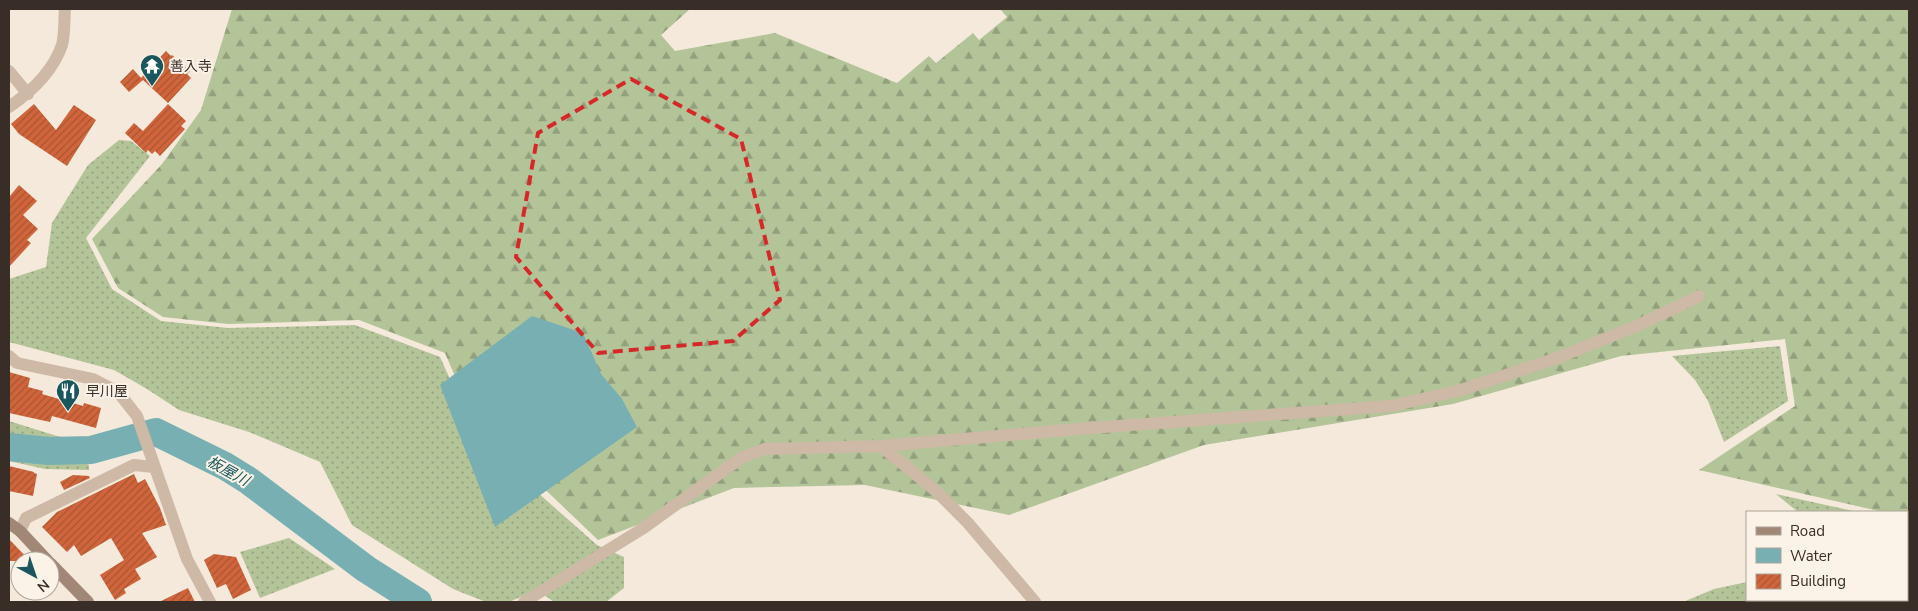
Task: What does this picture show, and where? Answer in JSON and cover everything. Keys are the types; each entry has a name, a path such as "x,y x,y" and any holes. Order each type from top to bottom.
{"main road":[{"path":"9,522 39,551"},
{"path":"60,573 88,602"}],"street":[{"path":"9,107 28,94 49,70 62,44 65,9"},
{"path":"9,71 28,94"},
{"path":"524,602 642,529 741,458 764,449 881,446 1090,428 1391,406 1461,390 1557,358 1639,325 1699,296"},
{"path":"9,356 17,363 93,379 118,392 137,416 187,559 210,602"},
{"path":"881,446 936,491 968,523 1035,602"},
{"path":"20,531 26,518 134,464 153,463"}],"highlighted area":[{"path":"631,79 741,139 780,300 733,341 598,353 516,257 538,133"}],"green space":[{"path":"232,9 690,9 661,35 675,51 775,33 897,83 929,56 936,63 973,33 979,40 1007,17 1000,9 1909,9 1909,563 1908,511 1879,511 1699,470 1795,406 1785,339 1621,356 1453,404 1204,445 1009,515 865,485 734,488 598,540 531,476 478,430 445,353 359,320 228,324 163,317 118,288 92,239 162,164 201,110"},
{"path":"119,140 131,141 150,156 86,238 112,289 161,321 228,328 355,325 440,357 477,439 597,545 624,557 624,588 606,602 554,602 537,590 509,602 486,602 453,589 352,525 320,462 249,432 179,410 114,370 9,342 9,279 46,267 52,223 88,165"},
{"path":"1780,346 1788,401 1724,442 1708,401 1695,380 1672,356"},
{"path":"9,421 57,436 88,442 88,448 18,442 9,439"},
{"path":"9,452 37,456 88,455 89,470 45,469 9,461"},
{"path":"1776,494 1853,511 1797,511"},
{"path":"289,538 335,569 260,598 240,552"},
{"path":"1908,566 1909,602 1863,602 1908,601"},
{"path":"1746,582 1746,601 1858,601 1683,602 1714,589"}],"water":[{"path":"532,316 583,333 601,374 622,399 637,427 495,527 440,385"}],"building":[{"path":"166,51 190,71 187,74 191,78 168,103 143,80 129,92 120,82 133,69 141,78"},
{"path":"34,104 56,130 74,105 96,120 67,166 19,134 11,124"},
{"path":"168,104 186,121 181,126 185,129 160,156 155,151 152,154 148,150 146,153 125,133 134,123 143,131"},
{"path":"19,185 37,201 23,215 38,229 27,240 31,243 9,267 9,197"},
{"path":"9,372 30,378 28,387 43,391 42,394 83,406 84,403 101,408 96,428 52,416 50,422 9,413"},
{"path":"9,466 37,474 33,496 9,491"},
{"path":"134,474 138,483 145,479 160,508 166,525 142,533 157,557 135,569 141,579 124,589 126,593 115,600 100,575 124,560 111,538 81,556 74,545 67,552 42,527 57,512"},
{"path":"73,475 89,476 90,478 64,490 60,482"},
{"path":"9,539 20,551 10,551 9,561"},
{"path":"214,554 236,557 251,590 233,599 226,584 217,588 204,560"},
{"path":"188,588 195,602 159,602"}],"waterway":[{"name":"板屋川","path":"9,447 49,451 91,450 156,432 225,466 249,481 366,569 418,602"}],"place":[{"name":"善入寺","path":"152,87"},
{"name":"早川屋","path":"68,412"}]}
